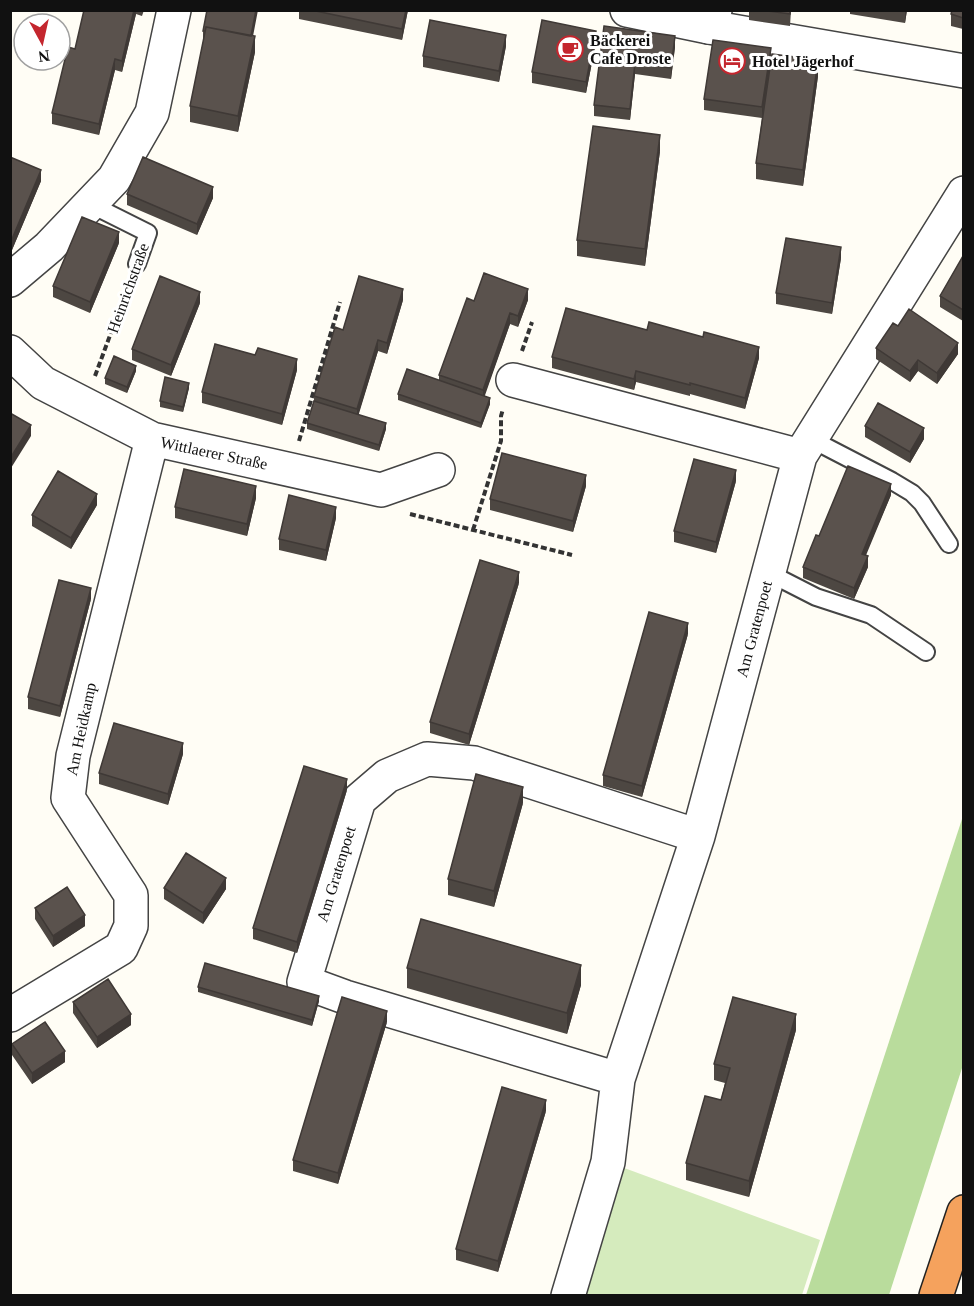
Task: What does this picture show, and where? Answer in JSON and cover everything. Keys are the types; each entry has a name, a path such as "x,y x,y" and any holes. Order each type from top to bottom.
{"highway":[{"path":"936,1296 963,1212"}],"street":[{"path":"10,280 49,247 114,179 152,113 174,10"},
{"path":"627,10 712,19 963,71"},
{"name":"Am Gratenpoet","path":"568,1296 608,1162 618,1079 698,836 805,448 963,193"},
{"name":"Wittlaerer Straße","path":"10,352 43,383 152,439 381,490"},
{"path":"513,380 805,448"},
{"name":"Am Heidkamp","path":"10,1015 121,948 130,926 130,895 68,798 73,756 152,439"},
{"path":"381,490 438,470"},
{"name":"Am Gratenpoet","path":"618,1079 345,997 304,982 358,800 387,776 427,759 451,761 474,764 698,836"}],"lane":[{"name":"Heinrichstraße","path":"90,204 148,233 137,264"},
{"path":"805,448 892,481 912,493 922,503 949,544"},
{"path":"769,573 816,597 871,615 926,652"}],"path":[{"name":"Heinrichstraße","path":"84,405 137,264"},
{"path":"290,470 340,302"},
{"path":"473,530 501,441 501,416 532,322"},
{"path":"381,490 383,507 572,555"}],"green space":[{"path":"963,816 963,1065 889,1295 806,1295"},
{"path":"608,1162 820,1240 802,1295 568,1296"}],"building":[{"path":"84,10 134,10 122,61 115,59 99,124 52,113 62,72 72,72 72,48 75,49"},
{"path":"207,10 256,10 251,36 206,27 203,31"},
{"path":"311,10 406,10 402,29"},
{"path":"760,10 790,10 790,14"},
{"path":"952,10 963,10 963,18 951,14"},
{"path":"430,20 506,35 499,71 423,56"},
{"path":"542,20 596,31 586,82 532,72"},
{"path":"604,26 675,36 671,68 635,63 630,109 594,105"},
{"path":"206,27 255,36 238,116 190,106"},
{"path":"713,40 771,48 762,107 704,99"},
{"path":"772,54 818,60 803,170 756,163"},
{"path":"593,126 660,135 645,249 577,240"},
{"path":"10,157 41,170 12,239 10,238"},
{"path":"143,157 213,187 197,224 127,194"},
{"path":"82,217 119,232 90,302 53,286"},
{"path":"786,238 841,247 832,303 776,293"},
{"path":"963,256 963,310 940,296"},
{"path":"484,273 528,289 518,316 510,313 483,390 439,375 467,298 474,301"},
{"path":"160,276 200,292 171,365 132,349"},
{"path":"359,276 403,289 387,343 378,340 357,409 314,396 335,327 343,330"},
{"path":"566,308 647,330 649,322 703,337 704,332 759,347 745,398 636,371 634,379 552,357"},
{"path":"909,309 958,343 937,373 918,360 910,371 876,348 893,323 898,326"},
{"path":"215,344 255,355 258,348 297,359 282,414 202,392"},
{"path":"114,356 136,366 127,387 105,378"},
{"path":"407,369 490,398 481,423 398,394"},
{"path":"165,377 189,383 183,407 160,401"},
{"path":"314,401 386,423 379,445 307,423"},
{"path":"878,403 924,428 910,452 865,426"},
{"path":"10,413 31,425 11,457 10,456"},
{"path":"502,453 586,475 573,521 490,499"},
{"path":"694,459 736,470 716,542 674,531"},
{"path":"848,466 891,484 862,554 868,556 854,588 803,567 816,535 819,536"},
{"path":"184,469 256,486 247,524 175,507"},
{"path":"58,471 97,494 71,538 32,515"},
{"path":"289,495 336,507 326,550 279,539"},
{"path":"480,560 519,572 469,734 430,722"},
{"path":"59,580 91,588 60,706 28,697"},
{"path":"649,612 688,623 642,786 603,775"},
{"path":"114,723 183,743 168,794 99,773"},
{"path":"304,766 347,779 297,942 253,928"},
{"path":"476,774 523,787 494,891 448,879"},
{"path":"186,853 226,878 203,913 164,888"},
{"path":"67,887 85,915 53,936 35,908"},
{"path":"421,919 581,965 567,1013 407,968"},
{"path":"205,963 319,996 312,1020 198,987"},
{"path":"108,979 131,1014 97,1037 73,1002"},
{"path":"342,997 387,1011 338,1173 293,1160"},
{"path":"733,997 796,1014 749,1181 686,1163 705,1096 721,1100 730,1068 714,1064"},
{"path":"45,1022 65,1051 32,1073 12,1044"},
{"path":"502,1087 546,1100 498,1261 456,1249"}],"place":[{"name":"Bäckerei Cafe Droste","path":"570,49"},
{"name":"Hotel Jägerhof","path":"732,61"}]}
